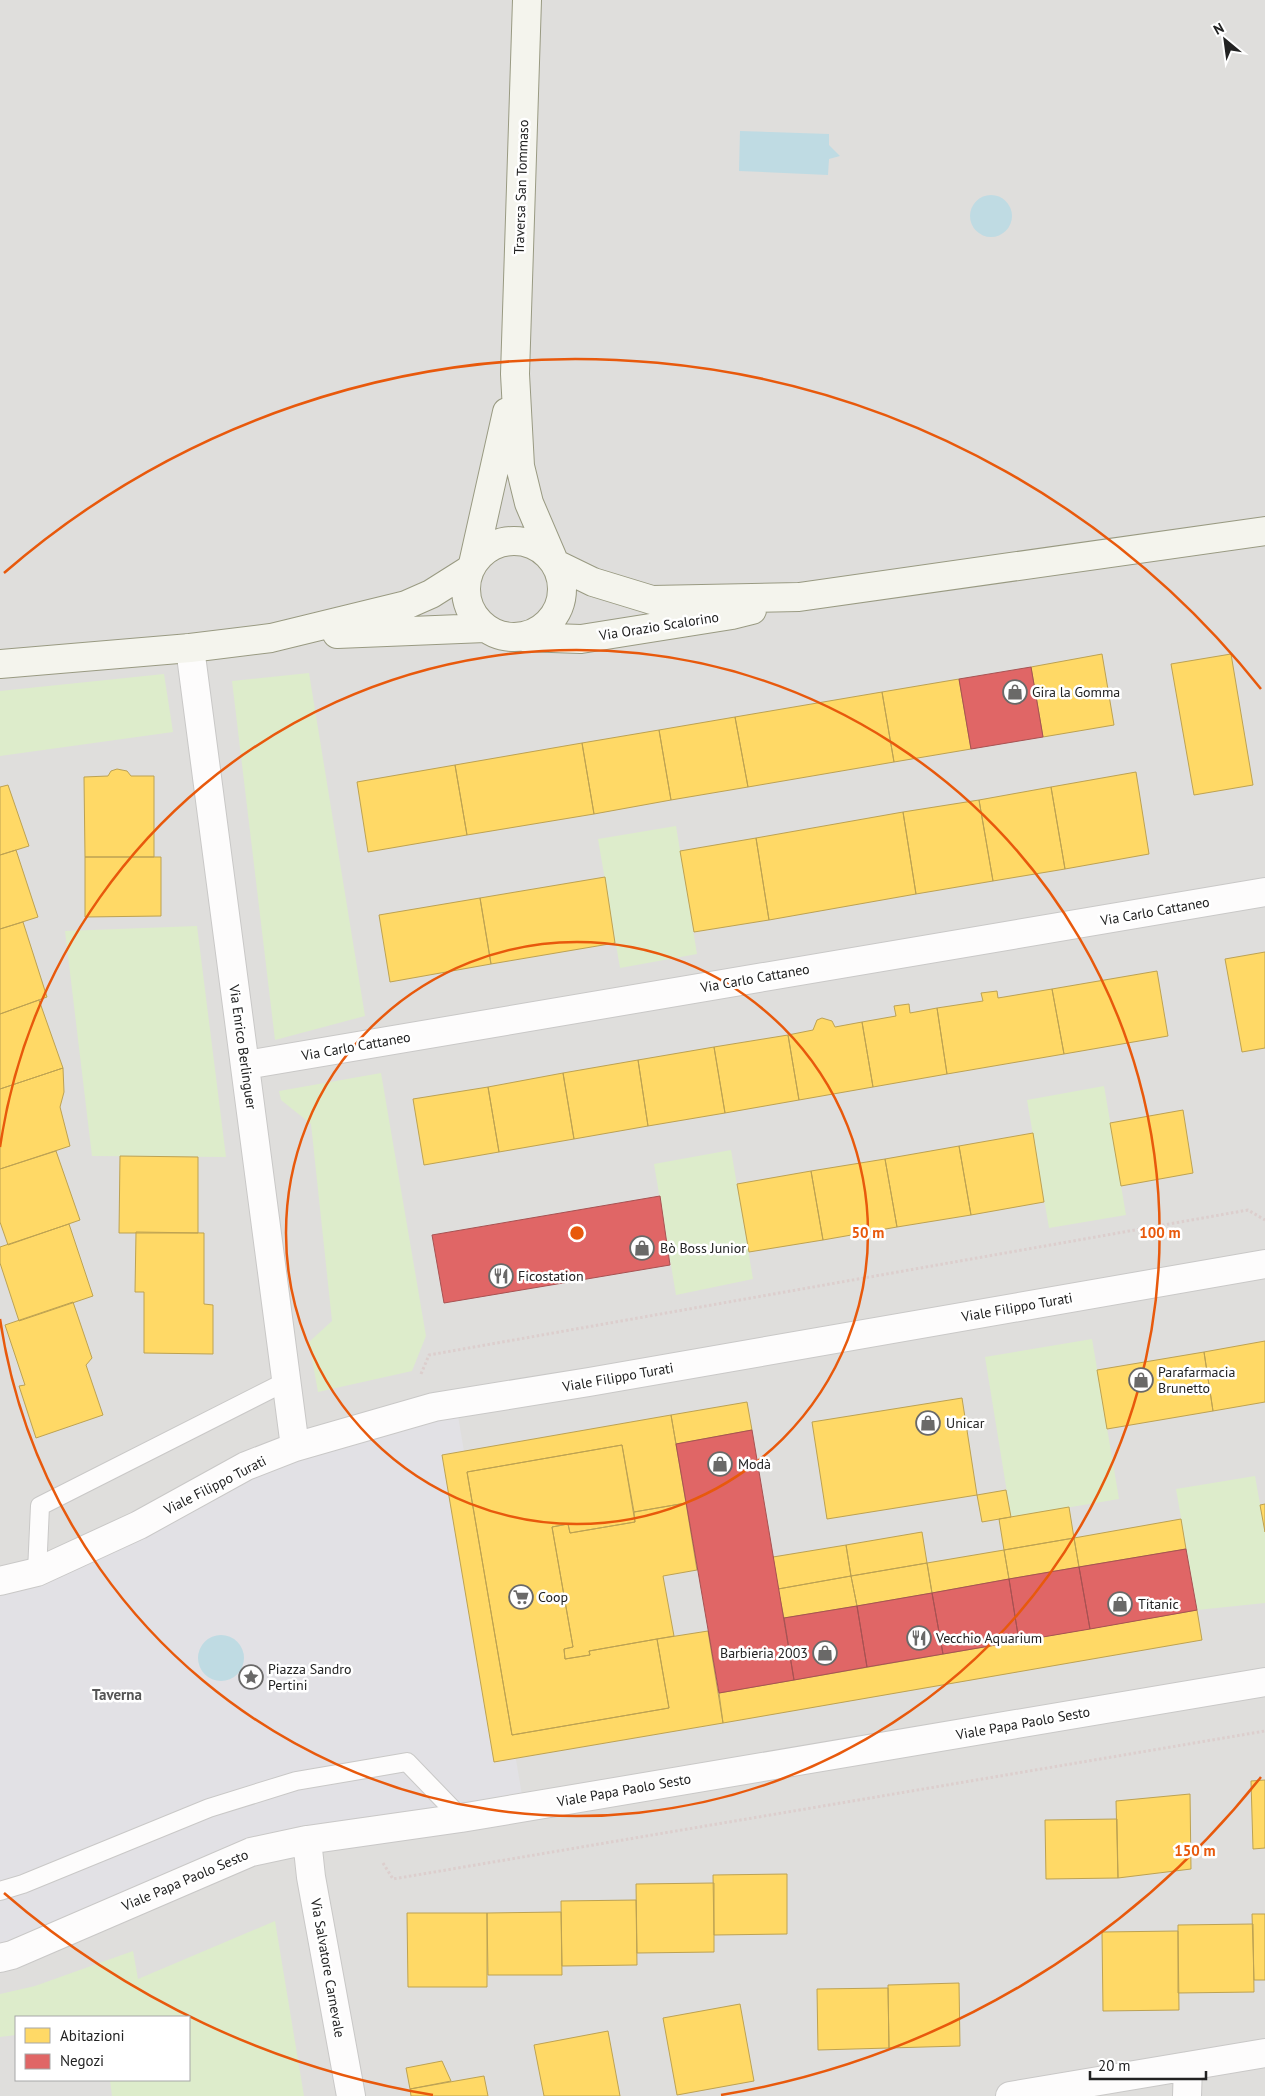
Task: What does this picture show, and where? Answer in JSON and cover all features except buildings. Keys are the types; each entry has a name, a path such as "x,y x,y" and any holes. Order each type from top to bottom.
{"main road":[{"name":"Traversa San Tommaso","path":"515,374 527,0"},
{"path":"515,374 520,466 529,504 562,580 562,596 556,612 546,625 533,633 517,637 500,636 485,628 474,616 467,602 466,586 515,374"},
{"path":"271,638 406,605 431,594 471,567 489,547 511,540 534,544 554,562 593,582 652,600 799,597 1265,531"},
{"name":"Via Orazio Scalorino","path":"517,637 582,638 732,615 799,597"},
{"path":"0,664 190,648 271,638 485,628"}],"street":[{"name":"Via Enrico Berlinguer","path":"190,648 295,1447"},
{"name":"Via Carlo Cattaneo","path":"246,1065 1265,892"},
{"name":"Viale Filippo Turati","path":"0,1580 37,1572 139,1525 246,1466 295,1447 434,1407 1265,1264"},
{"name":"Viale Papa Paolo Sesto","path":"0,1958 12,1955 251,1852 307,1840 461,1818 1265,1682"},
{"name":"Via Salvatore Carnevale","path":"307,1840 311,1877 351,2096"},
{"path":"1010,2096 1265,2052"},
{"path":"1187,2096 1188,2066"}],"lane":[{"path":"37,1572 40,1506 287,1381"},
{"path":"0,1891 226,1803 296,1781 407,1762 461,1818"}],"path":[{"path":"376,1857 393,1879 1265,1731"}],"shaded area":[{"path":"0,0 1265,0 1265,2096 0,2096"},
{"name":"Piazza Sandro Pertini","path":"456,1404 524,1807 307,1840 0,1958 0,1581 246,1466"}],"green space":[{"path":"309,673 365,1016 275,1040 232,681"},
{"path":"164,674 173,732 0,756 0,691"},
{"path":"676,826 697,954 620,968 598,839"},
{"path":"197,926 226,1157 92,1156 65,931"},
{"path":"381,1073 426,1336 412,1371 318,1392 309,1342 332,1321 311,1124 281,1100 279,1091"},
{"path":"1104,1086 1126,1215 1049,1228 1027,1100"},
{"path":"731,1150 753,1279 676,1295 654,1164"},
{"path":"1092,1339 1119,1499 1011,1517 985,1357"},
{"path":"1255,1476 1265,1532 1265,1603 1197,1610 1176,1489"},
{"path":"275,1921 304,2096 112,2096 110,2081 190,2081 190,2016 15,2016 15,2035 0,2037 0,1994 35,1986 133,1951 138,1979"}],"water":[{"path":"740,131 829,134 829,145 840,156 829,159 828,175 739,171"},
{"path":"991,195 1006,201 1012,216 1006,231 991,237 976,231 970,216 976,201"},
{"path":"221,1635 234,1639 240,1645 244,1658 240,1671 234,1677 221,1681 208,1677 202,1671 198,1658 202,1645 208,1639"}],"place":[{"name":"Gira la Gomma","path":"1015,692"},
{"name":"Bò Boss Junior","path":"642,1248"},
{"name":"Ficostation","path":"501,1276"},
{"name":"Parafarmacia Brunetto","path":"1141,1380"},
{"name":"Unicar","path":"928,1423"},
{"name":"Modà","path":"720,1464"},
{"name":"Coop","path":"521,1597"},
{"name":"Titanic","path":"1120,1604"},
{"name":"Vecchio Aquarium","path":"919,1638"},
{"name":"Barbieria 2003","path":"825,1653"},
{"name":"Piazza Sandro Pertini","path":"251,1677"}],"district":[{"name":"Taverna","path":"117,1694"}]}
